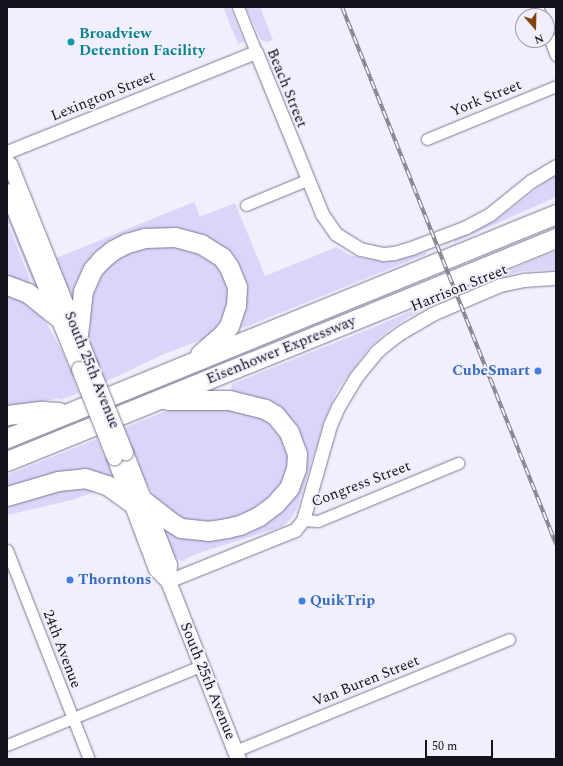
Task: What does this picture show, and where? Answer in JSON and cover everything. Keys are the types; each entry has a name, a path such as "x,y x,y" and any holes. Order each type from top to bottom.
{"highway":[{"name":"Eisenhower Expressway","path":"7,438 556,214"},
{"path":"78,335 83,292 90,275 102,259 113,250 142,239 174,237 188,240 212,250 230,267 234,277 237,298 234,314 229,326 222,335 190,363"},
{"name":"Eisenhower Expressway","path":"7,461 556,238"},
{"path":"7,285 20,288 28,293 58,317"},
{"path":"7,496 58,481 85,478 107,485 137,501 181,528 208,531 240,525 259,516 276,504 289,488 296,468 297,454 289,432 275,415 265,409 229,400 156,401"},
{"path":"7,415 42,412 68,413"}],"main road":[{"name":"South 25th Avenue","path":"7,162 10,164 78,335 85,367"},
{"name":"South 25th Avenue","path":"7,193 58,317 85,367 137,501 169,564 168,582 237,755"}],"street":[{"name":"Beach Street","path":"238,7 307,180 326,222 336,234 360,249 372,252 388,253 411,248 477,221 502,206 531,181 556,166"},
{"name":"Lexington Street","path":"7,152 256,52"},
{"name":"York Street","path":"427,138 556,86"},
{"path":"246,205 307,180"},
{"name":"Harrison Street","path":"304,520 330,426 338,408 356,377 376,352 403,331 443,308 510,282 556,278"},
{"name":"Congress Street","path":"168,582 295,530 304,520 318,521 458,463"},
{"name":"24th Avenue","path":"7,550 90,759"},
{"name":"Van Buren Street","path":"237,755 509,639"},
{"path":"7,745 202,666"}],"shaded area":[{"path":"223,7 230,7 244,42 238,44"},
{"path":"246,7 260,7 273,40 267,42 261,40"},
{"path":"556,175 556,197 455,242 454,240 474,232 499,218"},
{"path":"194,202 200,217 235,203 265,276 337,247 349,255 382,262 394,261 426,252 426,254 238,330 233,325 238,316 217,249 128,239 74,303 54,259"},
{"path":"7,212 46,301 32,289 34,285 10,225 7,223"},
{"path":"7,226 9,226 32,285 7,281"},
{"path":"176,245 192,250 214,262 222,271 229,290 226,316 214,335 164,354 105,382 95,355 93,356 91,351 85,317 94,282 104,268 128,251 146,246"},
{"path":"556,251 556,270 522,271 473,287 473,285"},
{"path":"7,292 39,310 63,353 79,393 60,400 59,398 7,408"},
{"path":"444,297 389,330 369,348 337,391 324,421 297,509 290,520 281,527 202,552 185,559 185,562 175,558 157,517 174,529 267,517 300,443 231,392 232,384 377,326"},
{"path":"200,407 223,407 264,417 281,432 290,463 281,488 244,516 212,523 186,522 156,501 133,458 136,456 124,428 169,410"},
{"path":"97,439 114,479 7,491 7,475"},
{"path":"63,484 105,488 72,500 7,515 7,501"}],"railway":[{"path":"342,7 556,544"}],"place":[{"name":"Broadview Detention Facility","path":"71,42"},
{"name":"CubeSmart","path":"538,371"},
{"name":"Thorntons","path":"70,580"},
{"name":"QuikTrip","path":"302,601"}]}
